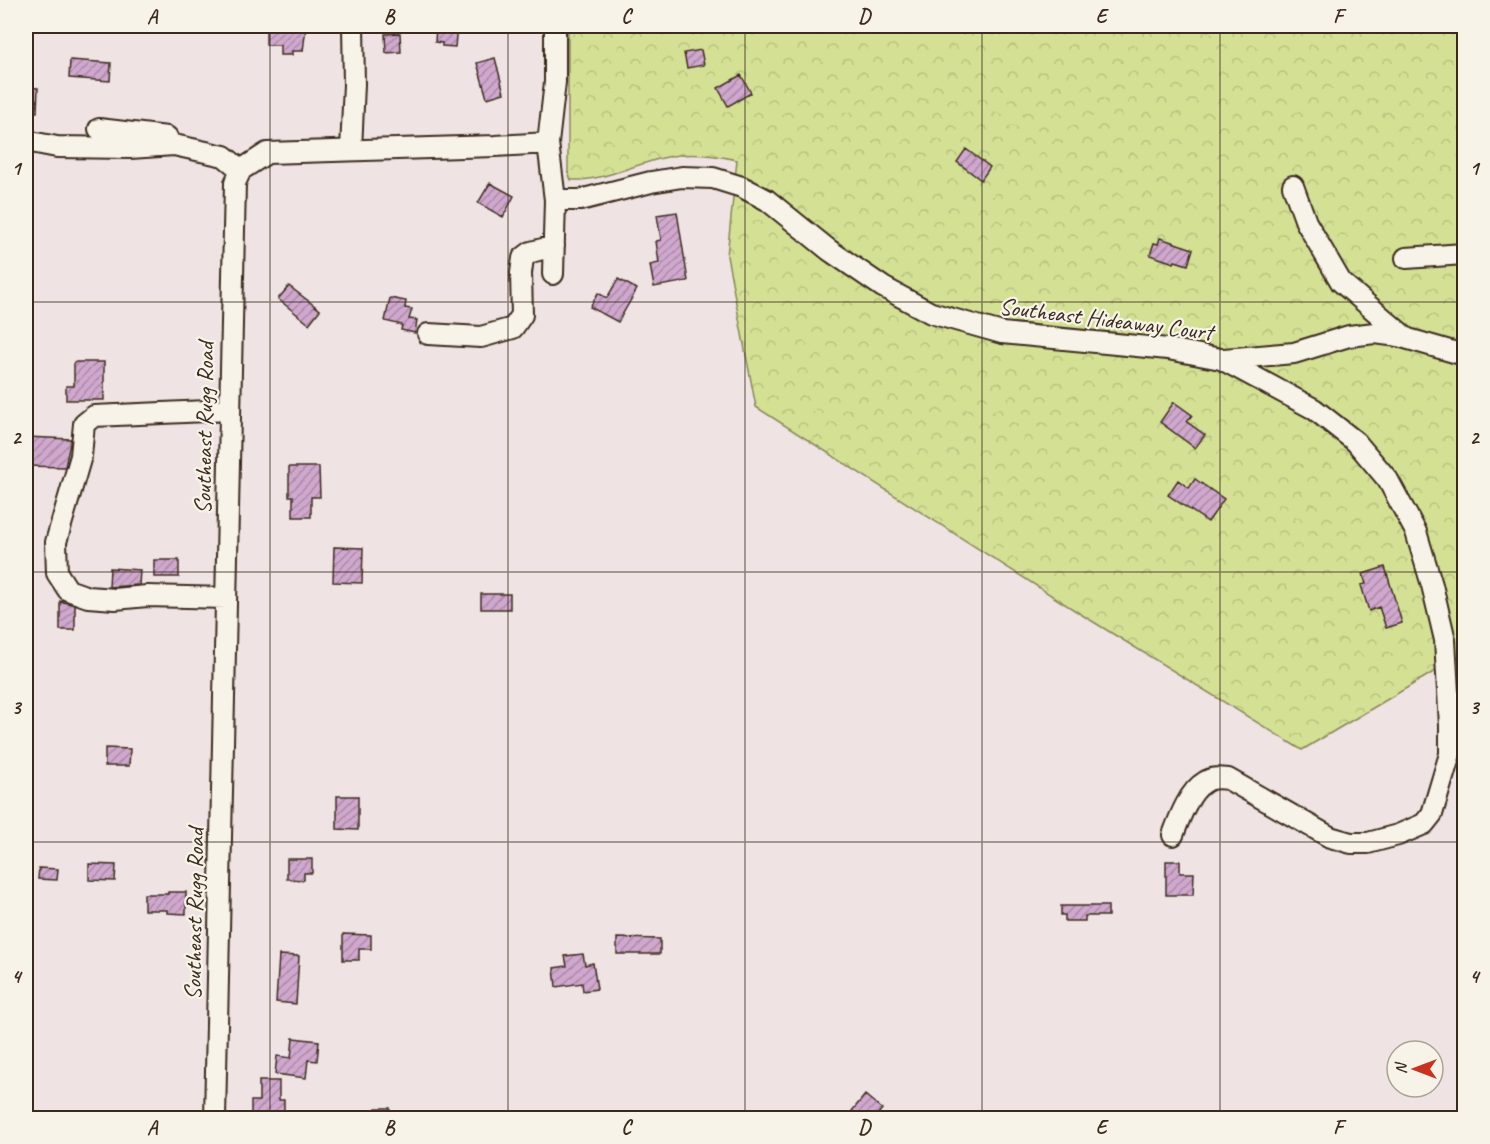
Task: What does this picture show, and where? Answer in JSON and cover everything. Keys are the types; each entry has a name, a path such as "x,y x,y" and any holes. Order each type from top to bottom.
{"street":[{"path":"351,150 354,84 353,26"},
{"path":"554,274 555,200 548,143 555,82 555,26"},
{"path":"99,129 196,138 241,170 267,153 548,143"},
{"path":"26,141 57,147 130,148 174,145 224,156"},
{"name":"Southeast Rugg Road","path":"215,1119 234,204 235,183 241,170"},
{"name":"Southeast Hideaway Court","path":"555,200 580,200 681,177 713,178 742,187 767,200 828,250 883,288 931,313 1002,333 1168,349 1221,359 1290,395 1336,425 1356,442 1373,461 1400,501 1424,553 1445,640 1450,754 1432,814 1424,824 1398,835 1368,843 1351,843 1330,837 1228,779 1217,778 1204,782 1191,798 1181,813 1173,835"},
{"path":"1293,186 1306,222 1341,282 1407,338"},
{"path":"428,334 481,337 513,328 522,315 523,258 531,252 554,246"},
{"path":"1406,258 1464,254"},
{"path":"1221,359 1294,353 1349,336 1375,333 1407,338 1464,355"},
{"path":"226,598 147,596 115,599 88,597 68,590 57,573 56,542 81,456 84,424 94,416 230,410"}],"green space":[{"path":"568,26 1464,26 1464,654 1302,750 1079,613 756,407 727,256 737,160 702,155 676,155 596,178 571,180 568,172"}],"building":[{"path":"278,26 306,27 303,51 292,51 292,55 280,55 280,45 266,45 266,29 278,29"},
{"path":"436,26 457,26 455,47 442,46 442,43 435,42"},
{"path":"400,33 401,52 386,53 385,34"},
{"path":"701,50 704,65 687,68 684,53"},
{"path":"495,58 504,93 487,98 477,63"},
{"path":"70,60 111,63 110,81 69,78"},
{"path":"741,75 751,93 728,106 718,88"},
{"path":"26,87 38,88 37,112 26,111"},
{"path":"966,149 990,167 981,180 957,162"},
{"path":"490,183 514,196 503,217 478,203"},
{"path":"677,212 688,281 654,287 650,265 659,263 656,241 661,240 657,215"},
{"path":"1160,238 1193,249 1188,265 1150,255 1154,243 1158,244"},
{"path":"618,279 637,289 618,322 590,307 598,293 607,298"},
{"path":"289,286 320,310 309,324 278,299"},
{"path":"390,298 406,301 405,308 412,309 409,319 417,320 415,333 401,330 402,325 385,321"},
{"path":"74,362 104,362 104,400 66,400 66,386 74,386"},
{"path":"1174,402 1192,415 1187,422 1205,435 1195,448 1160,422"},
{"path":"26,437 71,439 65,467 26,466"},
{"path":"289,467 319,467 320,497 311,497 311,517 293,517 293,496 289,496"},
{"path":"1195,479 1224,499 1208,522 1168,495 1178,480 1189,488"},
{"path":"334,547 363,548 362,583 333,582"},
{"path":"154,560 179,560 179,577 154,577"},
{"path":"1385,567 1402,623 1386,628 1379,607 1369,611 1361,585 1366,584 1363,574"},
{"path":"110,568 140,570 139,585 109,587"},
{"path":"481,594 510,594 510,609 481,609"},
{"path":"60,601 75,605 75,630 60,630"},
{"path":"105,748 130,749 129,766 105,766"},
{"path":"337,796 358,796 358,830 337,829"},
{"path":"287,859 312,859 312,873 304,873 304,880 287,879"},
{"path":"1166,861 1180,861 1180,873 1194,873 1193,895 1166,895"},
{"path":"89,864 116,865 115,881 89,880"},
{"path":"39,868 58,869 57,880 38,879"},
{"path":"168,892 186,892 186,914 167,913 167,910 144,910 144,894 168,894"},
{"path":"1061,906 1108,906 1108,916 1085,916 1085,921 1065,921 1065,915 1061,915"},
{"path":"343,934 371,935 371,949 359,949 359,960 343,960"},
{"path":"617,938 660,939 660,954 617,954"},
{"path":"583,954 585,965 593,963 597,989 583,991 582,983 556,987 554,968 567,966 565,956"},
{"path":"279,955 299,956 296,1004 276,1002"},
{"path":"293,1038 319,1041 317,1061 308,1060 306,1078 275,1074 277,1056 291,1058"},
{"path":"259,1081 279,1081 279,1100 284,1100 284,1117 251,1118 251,1101 259,1101"},
{"path":"865,1095 882,1109 874,1119 860,1119 852,1111"},
{"path":"376,1108 390,1108 390,1119 376,1119"}]}
